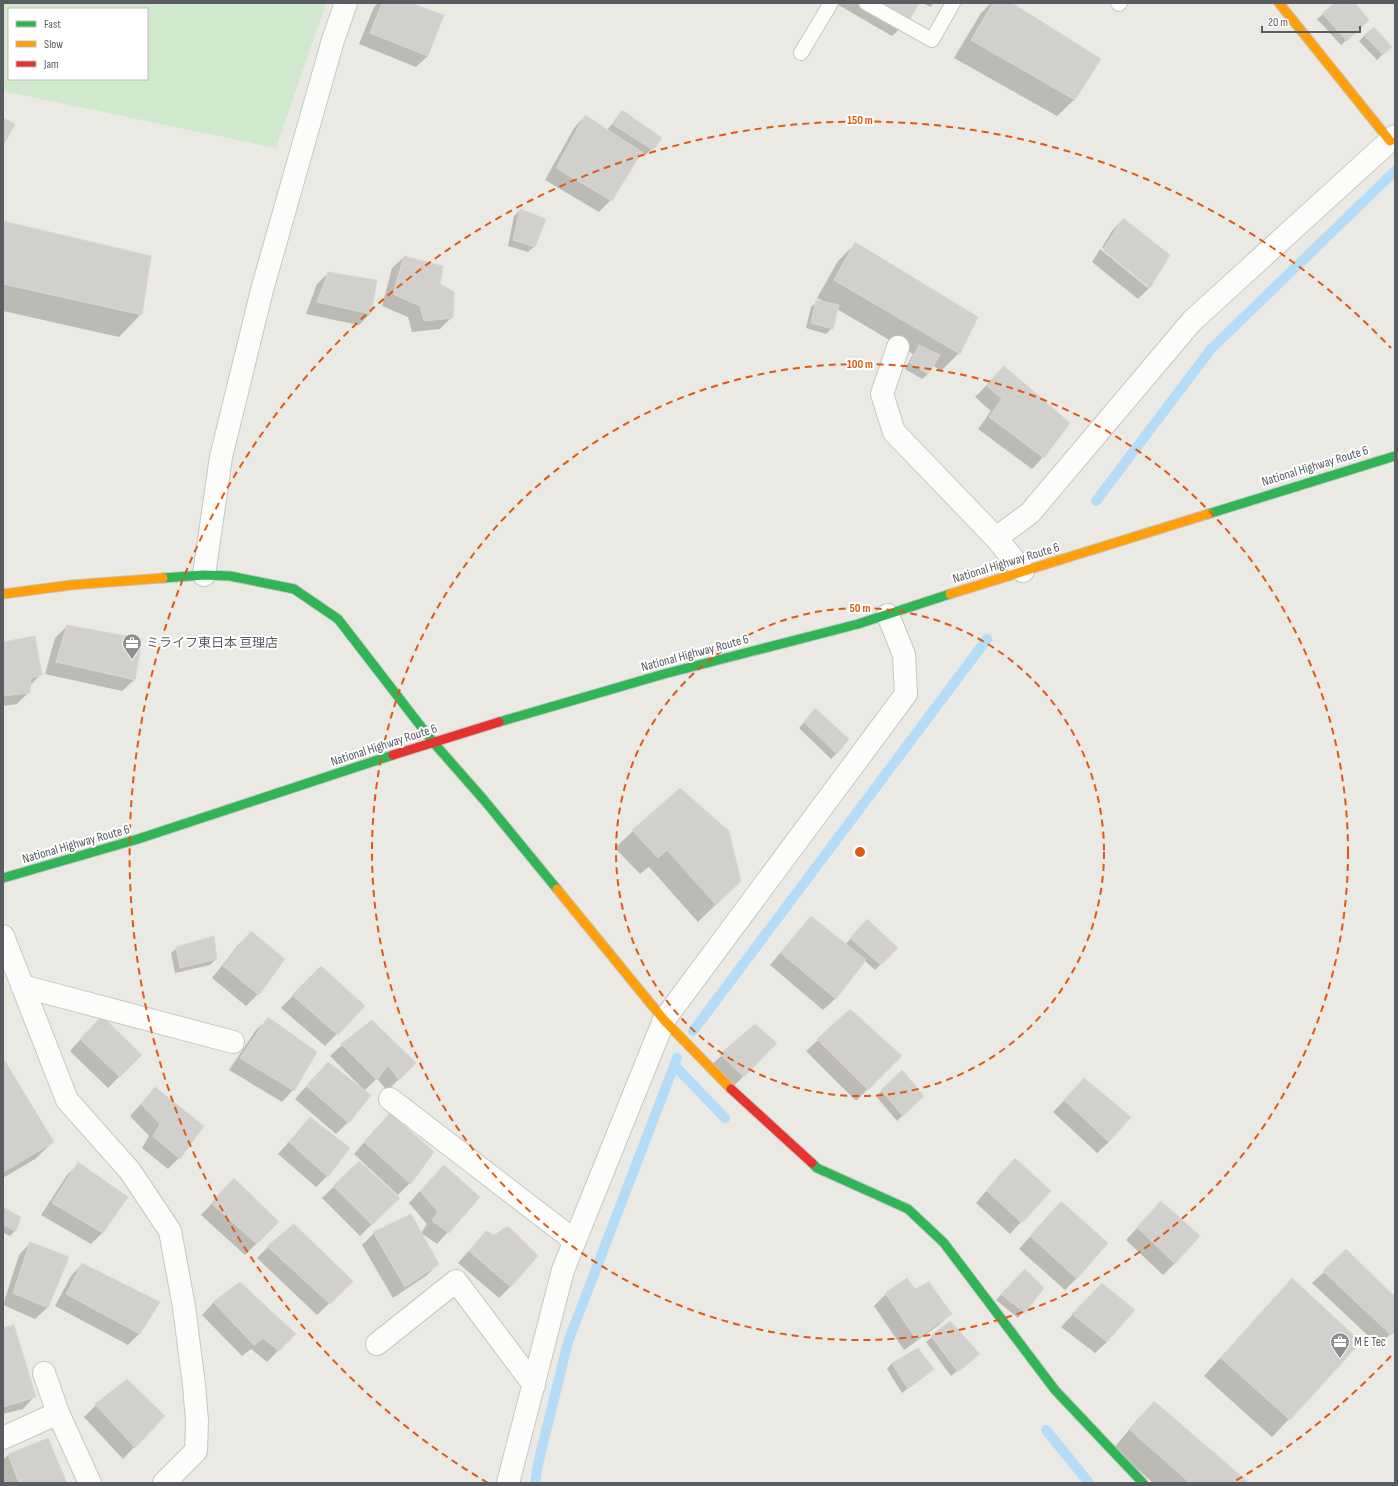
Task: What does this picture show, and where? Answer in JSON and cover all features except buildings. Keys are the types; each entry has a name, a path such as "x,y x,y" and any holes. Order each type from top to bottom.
{"main road":[{"path":"1279,3 1392,138"},
{"name":"National Highway Route 6","path":"3,878 138,839 433,742 664,674 858,624 1023,571 1395,456"},
{"path":"3,594 71,585 204,576 230,576 294,590 338,619 433,742 484,800 664,1020 721,1080 816,1168 908,1210 944,1243 1055,1390 1143,1483"}],"street":[{"path":"204,576 221,457 260,298 346,3"},
{"path":"996,538 1030,513 1192,321 1392,138"},
{"path":"898,347 882,394 894,432 996,538 1023,571"},
{"path":"508,1483 563,1270 664,1020 906,694 904,655 888,615"},
{"path":"3,936 67,1100 130,1171 170,1231 184,1307 198,1421 196,1452 164,1483"},
{"path":"22,986 233,1042"},
{"path":"390,1099 575,1241"},
{"path":"377,1344 456,1281 534,1385"},
{"path":"44,1373 58,1413 90,1483"},
{"path":"3,1438 58,1413"}],"lane":[{"path":"801,53 831,3"},
{"path":"866,3 932,40 952,3"}],"green space":[{"path":"3,3 326,3 276,148 3,91"}],"waterway":[{"path":"1096,501 1211,349 1395,171"},
{"path":"693,1031 987,639"},
{"path":"535,1483 538,1464 568,1342 677,1058"},
{"path":"674,1065 725,1118"},
{"path":"1046,1430 1089,1483"}],"traffic: fast":[{"path":"1208,514 1395,456"},
{"path":"163,578 204,575 230,576 294,589 338,619 433,742 484,800 557,889"},
{"path":"499,722 664,674 858,624 950,594"},
{"path":"3,878 138,839 393,755"},
{"path":"812,1163 817,1168 908,1209 944,1243 1055,1390 1143,1483"}],"traffic: slow":[{"path":"1279,3 1390,141"},
{"path":"950,594 1208,514"},
{"path":"3,594 71,585 163,578"},
{"path":"557,889 664,1020 731,1089"}],"traffic: jam":[{"path":"393,755 499,722"},
{"path":"731,1089 812,1163"}],"place":[{"name":"ミライフ東日本 亘理店","path":"132,660"},
{"name":"M E Tec","path":"1340,1359"}]}
